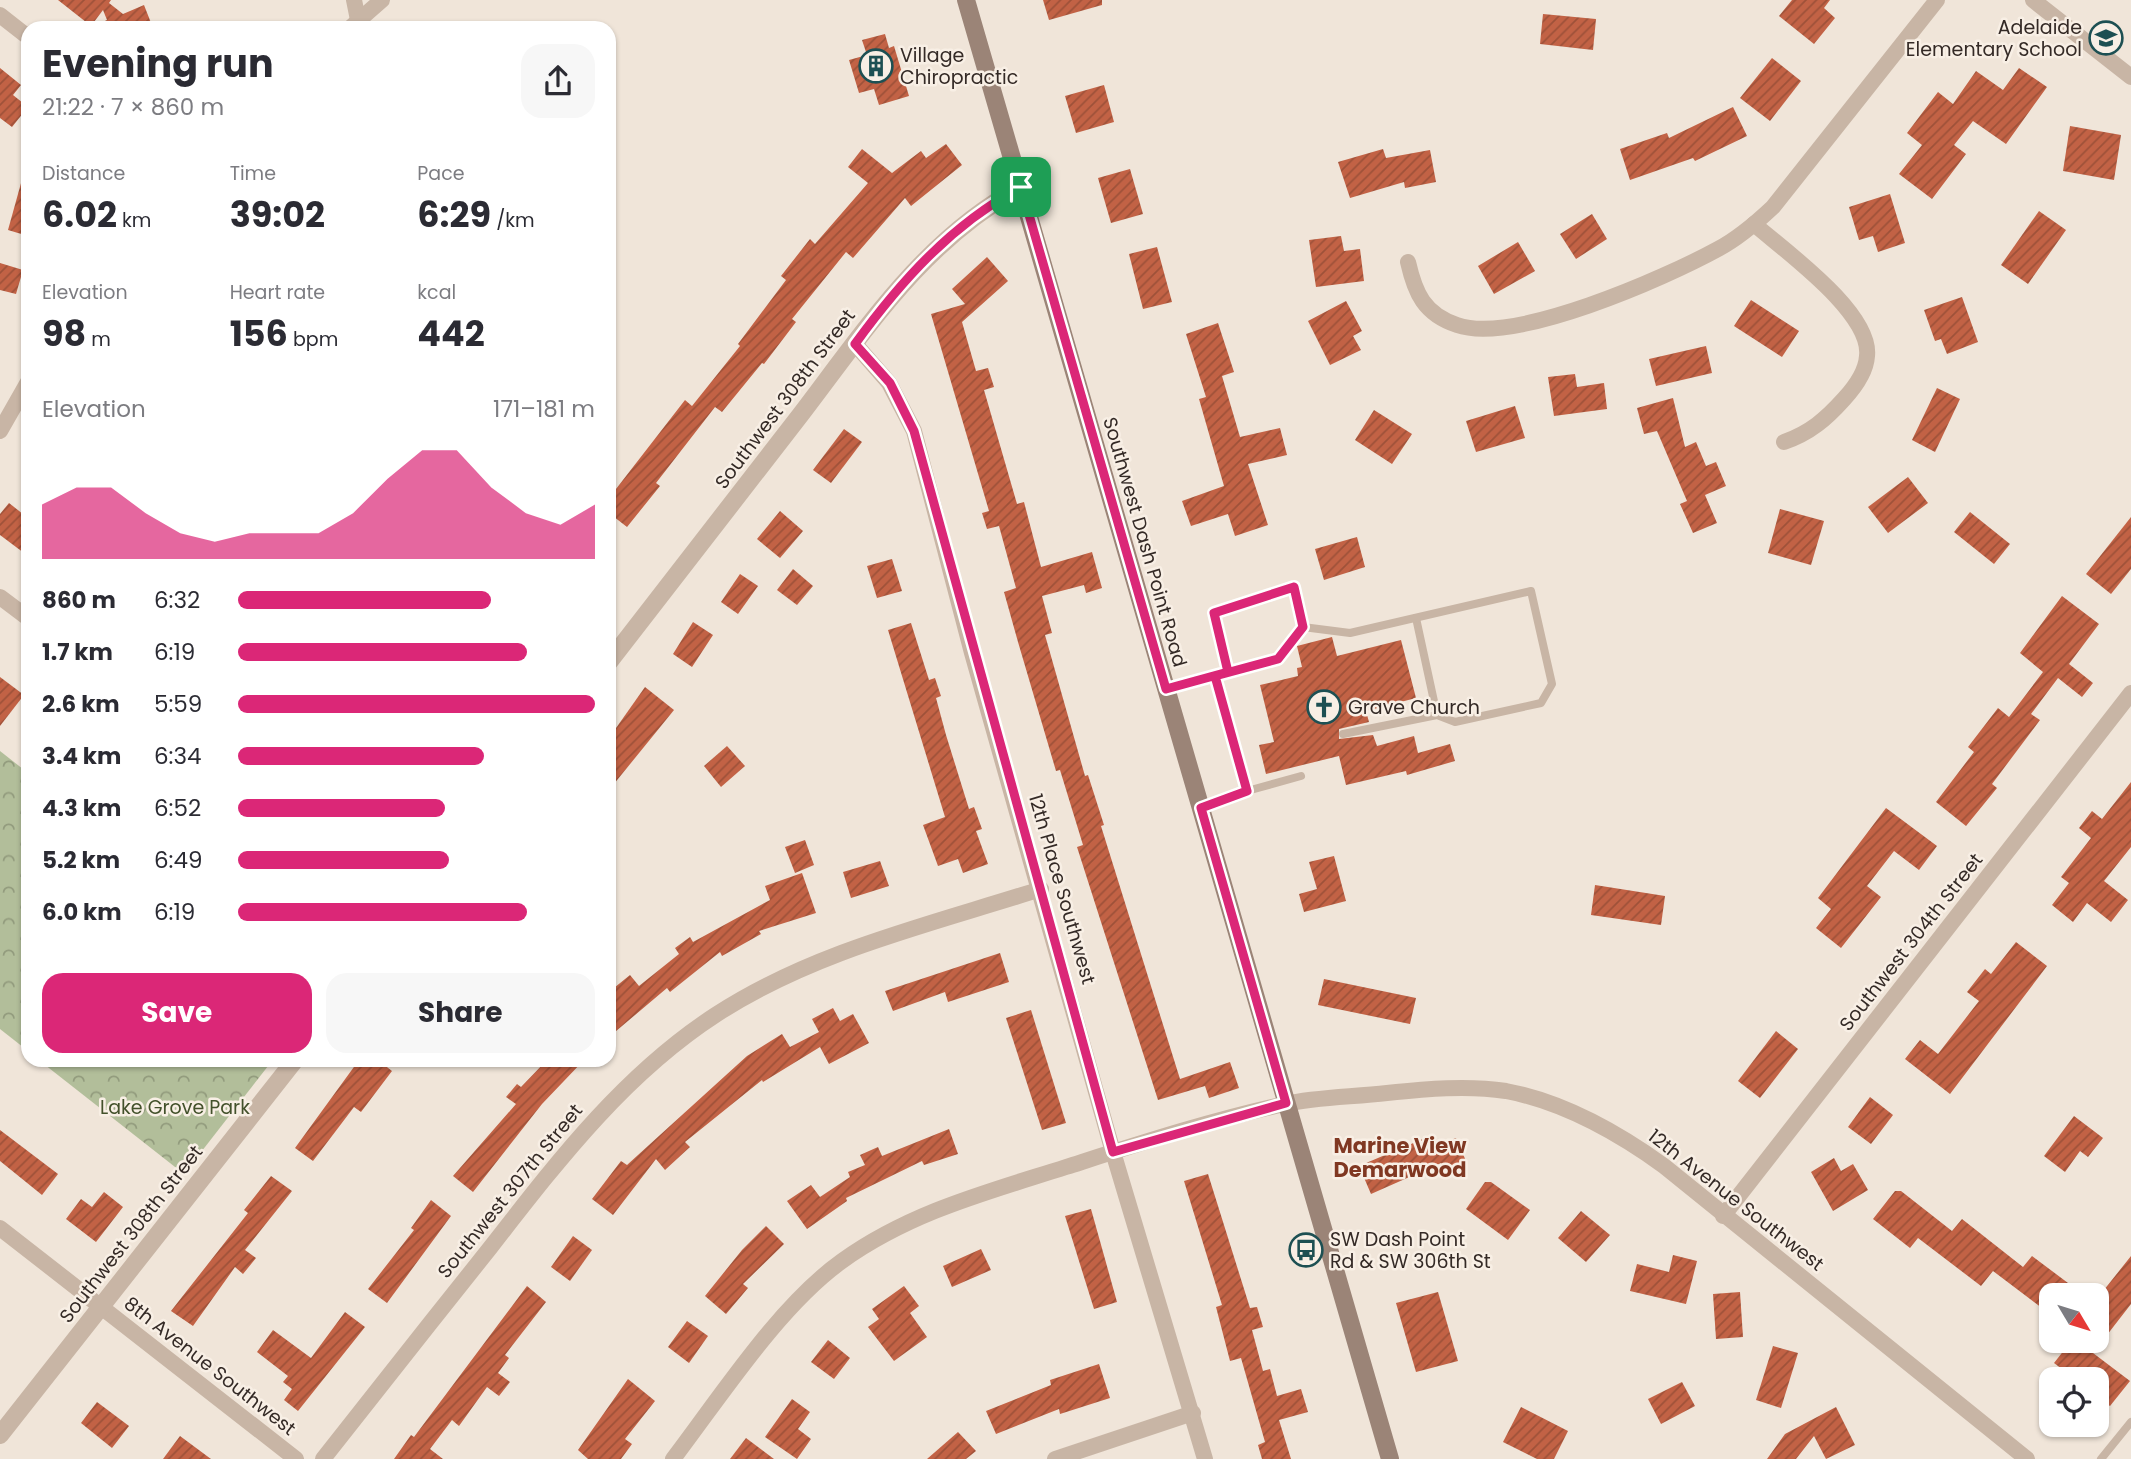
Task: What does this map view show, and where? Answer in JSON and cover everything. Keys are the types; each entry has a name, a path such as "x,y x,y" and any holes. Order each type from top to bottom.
{"main road":[{"name":"Southwest Dash Point Road","path":"966,0 1390,1459"}],"street":[{"path":"354,0 354,21"},
{"path":"358,21 382,0"},
{"path":"1408,262 1415,292 1442,318 1465,327 1504,327 1577,309 1685,266 1720,248 1754,224 1792,186 1937,0"},
{"path":"2033,0 2131,77"},
{"path":"0,15 21,32"},
{"name":"Southwest 308th Street","path":"616,653 889,297 923,261 987,206 1021,187"},
{"path":"1754,224 1831,292 1863,330 1867,356 1850,392 1814,429 1784,442"},
{"name":"12th Place Southwest","path":"855,344 890,383 914,431 972,653 1041,889 1113,1152 1205,1459"},
{"path":"0,430 21,394"},
{"path":"0,597 21,613"},
{"name":"Southwest 304th Street","path":"1723,1216 2131,693"},
{"name":"Southwest 307th Street","path":"323,1459 580,1133 671,1050 716,1014 848,950 1041,889"},
{"name":"Southwest 308th Street","path":"0,1435 289,1067"},
{"name":"12th Avenue Southwest","path":"673,1459 798,1298 840,1262 884,1233 935,1208 1113,1152 1286,1103 1443,1088 1505,1091 1525,1096 1582,1116 1624,1139 1664,1166 2027,1459"},
{"name":"8th Avenue Southwest","path":"0,1228 296,1459"},
{"path":"1055,1459 1193,1413"}],"lane":[{"path":"1228,672 1214,613 1294,587 1303,627"},
{"path":"1303,627 1350,633 1531,591 1552,684 1541,703 1455,722 1437,715 1343,734"},
{"path":"1416,618 1437,715"},
{"path":"1166,689 1278,659 1303,627"},
{"path":"1215,676 1247,791"},
{"path":"1201,808 1247,791 1301,776"},
{"path":"2101,1459 2131,1422"}],"green space":[{"path":"0,751 21,768 21,1046 0,1029"},
{"name":"Lake Grove Park","path":"48,1067 267,1067 184,1174"}],"building":[{"path":"58,0 111,0 109,3 123,14 144,5 150,21 105,21 107,20 103,10 95,21 85,21"},
{"path":"1043,0 1102,0 1102,5 1049,20"},
{"path":"1792,0 1830,0 1824,8 1835,18 1814,44 1779,16"},
{"path":"1543,14 1596,19 1593,50 1540,44"},
{"name":"Village Chiropractic","path":"885,34 889,48 894,46 909,96 879,105 874,89 859,93 849,60 867,55 862,40"},
{"path":"1772,58 1801,81 1770,121 1740,98"},
{"path":"0,68 21,85 13,95 21,101 21,116 12,127 0,118"},
{"path":"2019,68 2047,87 2006,144 1973,121 1954,145 1966,154 1932,199 1899,174 1922,145 1907,133 1938,92 1953,104 1976,71 2003,90"},
{"path":"1104,85 1114,122 1076,133 1065,96"},
{"path":"1733,107 1747,136 1695,161 1693,158 1630,180 1620,149 1667,133 1669,138"},
{"path":"2070,126 2121,135 2114,180 2063,171"},
{"path":"946,144 962,165 911,206 905,198 853,258 846,252 792,319 796,322 764,364 762,363 722,412 715,407 656,483 660,486 627,527 616,518 616,489 685,400 692,406 740,346 738,344 786,280 781,276 810,239 815,244 868,183 848,167 862,149 892,173 921,151 926,158"},
{"path":"1383,149 1386,158 1430,150 1436,182 1405,188 1404,182 1350,198 1338,162"},
{"path":"1130,169 1143,214 1111,223 1098,178"},
{"path":"21,183 21,234 8,230"},
{"path":"1890,194 1905,243 1878,252 1873,236 1859,240 1849,207"},
{"path":"2039,211 2066,230 2028,284 2001,265"},
{"path":"1592,214 1607,239 1576,259 1560,234"},
{"path":"1341,236 1344,251 1360,249 1364,281 1316,287 1309,240"},
{"path":"1518,242 1535,271 1494,294 1478,266"},
{"path":"1157,247 1172,302 1143,309 1129,254"},
{"path":"987,257 1008,281 962,322 976,371 988,368 994,387 984,390 1017,504 1024,502 1041,567 1092,552 1102,588 1086,593 1084,585 1042,596 1052,633 1045,635 1085,776 1088,775 1104,825 1101,826 1180,1079 1230,1062 1239,1088 1209,1098 1205,1086 1158,1100 1077,847 1083,845 1060,770 1056,771 1004,592 1016,588 999,526 987,529 982,513 989,511 931,314 965,304 952,289"},
{"path":"0,263 21,269 16,294 0,290"},
{"path":"1962,297 1978,342 1947,354 1941,339 1935,341 1924,310"},
{"path":"1751,300 1799,331 1782,357 1734,326"},
{"path":"1346,301 1362,331 1353,336 1361,350 1330,365 1308,321"},
{"path":"1218,323 1234,372 1222,376 1240,437 1280,428 1287,455 1248,464 1268,525 1235,536 1228,514 1191,526 1182,501 1224,486 1199,399 1206,397 1186,334"},
{"path":"1706,346 1712,373 1656,386 1649,359"},
{"path":"1575,374 1577,387 1604,383 1607,409 1554,416 1548,377"},
{"path":"1937,388 1960,399 1935,452 1912,440"},
{"path":"1673,398 1685,447 1696,442 1706,466 1716,462 1726,486 1705,495 1717,523 1693,533 1680,504 1687,501 1657,431 1644,434 1637,408"},
{"path":"1515,406 1525,438 1476,452 1466,421"},
{"path":"1374,410 1412,434 1392,464 1355,440"},
{"path":"844,429 862,442 831,483 813,470"},
{"path":"1908,477 1928,503 1888,533 1868,507"},
{"path":"9,503 21,512 21,551 0,535 0,514"},
{"path":"1780,509 1824,521 1811,565 1768,553"},
{"path":"780,511 803,531 780,558 757,539"},
{"path":"1970,512 2010,544 1994,564 1954,532"},
{"path":"2131,517 2131,569 2111,594 2086,574"},
{"path":"1357,537 1365,567 1324,580 1315,549"},
{"path":"892,559 902,591 877,598 867,566"},
{"path":"793,569 813,586 797,605 777,590"},
{"path":"740,574 758,586 738,614 721,602"},
{"path":"2062,596 2099,624 2069,664 2093,683 2082,697 2058,678 2031,714 2040,720 1992,784 1997,788 1966,826 1936,802 1974,752 1968,747 1998,708 2009,717 2043,672 2020,653"},
{"path":"693,622 713,635 692,667 673,654"},
{"path":"911,623 929,680 935,678 941,696 936,698 969,809 974,807 982,829 976,831 988,864 963,873 958,859 938,866 923,825 945,817 888,630"},
{"name":"Grave Church","path":"1332,637 1337,656 1401,640 1416,698 1366,711 1369,722 1339,729 1339,739 1373,735 1377,746 1414,736 1418,753 1450,744 1455,761 1407,775 1406,771 1346,785 1339,756 1266,774 1259,745 1274,742 1260,685 1298,676 1297,668 1302,667 1297,646"},
{"path":"0,677 21,693 21,699 0,726"},
{"path":"645,687 674,710 616,781 616,728"},
{"path":"727,746 745,766 721,787 704,766"},
{"path":"2131,782 2131,847 2104,881 2128,900 2111,922 2087,903 2073,922 2052,905 2069,883 2061,877 2091,838 2079,828 2092,811 2102,819"},
{"path":"1886,808 1937,846 1919,870 1894,851 1867,886 1881,897 1841,948 1816,928 1831,909 1818,898"},
{"path":"805,840 814,865 795,873 785,847"},
{"path":"1334,856 1346,901 1304,912 1299,894 1317,889 1309,862"},
{"path":"880,861 889,886 851,898 843,872"},
{"path":"802,873 816,913 759,931 761,934 722,956 720,952 670,992 667,988 616,1031 616,986 630,975 639,986 679,954 675,948 690,937 693,942 770,900 765,886"},
{"path":"1595,885 1665,896 1661,925 1591,915"},
{"path":"2016,942 2047,966 1950,1094 1905,1059 1920,1040 1938,1054 1979,1001 1967,992 1985,969 1991,974"},
{"path":"1000,953 1009,982 948,1002 945,992 893,1011 885,991"},
{"path":"1324,979 1416,998 1410,1024 1318,1005"},
{"path":"833,1008 840,1021 853,1014 869,1043 829,1064 820,1047 763,1082 762,1080 685,1142 690,1147 665,1170 656,1159 613,1215 592,1199 621,1161 627,1165 747,1056 782,1034 790,1047 819,1032 812,1019"},
{"path":"1031,1010 1066,1123 1042,1130 1006,1018"},
{"path":"1776,1031 1798,1049 1760,1098 1738,1081"},
{"path":"354,1067 387,1067 392,1071 361,1112 354,1107 313,1161 295,1148"},
{"path":"540,1067 577,1067 542,1104 473,1192 453,1176 516,1104 506,1097 517,1084 521,1087"},
{"path":"1870,1097 1893,1115 1871,1144 1848,1127"},
{"path":"2074,1116 2103,1138 2088,1157 2080,1151 2065,1172 2044,1156"},
{"path":"949,1129 958,1154 924,1165 922,1161 846,1198 847,1201 807,1229 787,1201 811,1185 820,1197 850,1177 848,1172 865,1165 860,1155 878,1147 882,1156"},
{"path":"0,1130 58,1174 42,1195 0,1161"},
{"path":"1430,1136 1435,1147 1456,1138 1466,1161 1444,1170 1441,1163 1371,1194 1359,1166"},
{"path":"1834,1158 1841,1171 1853,1164 1868,1190 1833,1211 1811,1172"},
{"path":"1208,1174 1250,1308 1257,1307 1263,1327 1252,1330 1263,1371 1270,1369 1277,1396 1301,1389 1308,1412 1279,1420 1291,1459 1262,1459 1258,1445 1265,1442 1241,1358 1230,1361 1216,1307 1222,1305 1184,1181"},
{"path":"271,1176 292,1191 245,1250 256,1258 243,1274 235,1267 193,1326 171,1311 248,1213 244,1210"},
{"path":"1485,1182 1491,1182 1530,1210 1508,1240 1466,1209"},
{"path":"1895,1191 1901,1191 1952,1231 1962,1219 2023,1267 2032,1256 2068,1283 2039,1283 2039,1306 1993,1271 1981,1286 1918,1238 1910,1248 1873,1219"},
{"path":"104,1192 123,1207 96,1242 66,1219 81,1199 92,1207"},
{"path":"431,1200 451,1216 387,1303 368,1289 414,1230 411,1228"},
{"path":"1091,1209 1117,1302 1094,1309 1065,1216"},
{"path":"1581,1211 1610,1235 1586,1262 1558,1238"},
{"path":"766,1226 784,1244 743,1284 748,1288 726,1314 705,1296 742,1250"},
{"path":"573,1236 592,1250 570,1281 551,1267"},
{"path":"981,1249 991,1270 952,1287 943,1266"},
{"path":"1673,1255 1697,1261 1686,1304 1630,1291 1637,1264 1669,1272"},
{"path":"2131,1256 2131,1304 2109,1332 2109,1284"},
{"path":"527,1286 546,1302 505,1355 509,1358 498,1373 510,1382 499,1396 487,1387 459,1426 452,1420 430,1449 443,1459 394,1459 411,1435 414,1437"},
{"path":"904,1286 919,1306 910,1313 927,1337 894,1361 868,1327 879,1319 872,1309"},
{"path":"1438,1292 1458,1361 1416,1372 1396,1303"},
{"path":"1740,1292 1743,1337 1716,1339 1713,1294"},
{"path":"345,1312 365,1327 298,1411 284,1400 292,1389 283,1382 288,1376 257,1352 273,1330 311,1358"},
{"path":"687,1321 708,1336 689,1363 668,1347"},
{"path":"828,1340 850,1358 834,1379 811,1362"},
{"path":"1773,1346 1798,1353 1781,1408 1756,1400"},
{"path":"2062,1353 2093,1353 2130,1381 2110,1406 2109,1367 2059,1367 2054,1363"},
{"path":"1099,1364 1110,1398 1060,1414 1059,1409 996,1434 986,1411 1051,1385 1050,1380"},
{"path":"628,1379 655,1401 625,1439 632,1444 621,1459 588,1459 578,1450"},
{"path":"1682,1382 1695,1406 1661,1424 1648,1399"},
{"path":"792,1399 810,1412 798,1429 811,1439 797,1459 765,1437"},
{"path":"97,1402 129,1426 112,1448 81,1423"},
{"path":"1521,1407 1568,1431 1554,1459 1537,1459 1503,1442"},
{"path":"1836,1407 1855,1445 1826,1459 1814,1436 1796,1459 1767,1459 1785,1434"},
{"path":"958,1432 976,1451 966,1459 927,1459"},
{"path":"180,1436 211,1459 163,1459"},
{"path":"746,1438 774,1459 730,1459"}],"place":[{"name":"Adelaide Elementary School","path":"2106,38"},
{"name":"Village Chiropractic","path":"876,66"},
{"name":"Grave Church","path":"1324,707"},
{"name":"SW Dash Point Rd & SW 306th St","path":"1306,1250"}],"district":[{"name":"Marine View Demarwood","path":"1400,1157"}],"route":[{"path":"1021,187 1166,689 1228,672 1214,613 1294,587 1303,627 1278,659 1215,676 1247,791 1201,808 1286,1103 1113,1152 1041,889 972,653 914,431 890,383 855,344 889,297 953,232 987,206 1021,187"}]}
